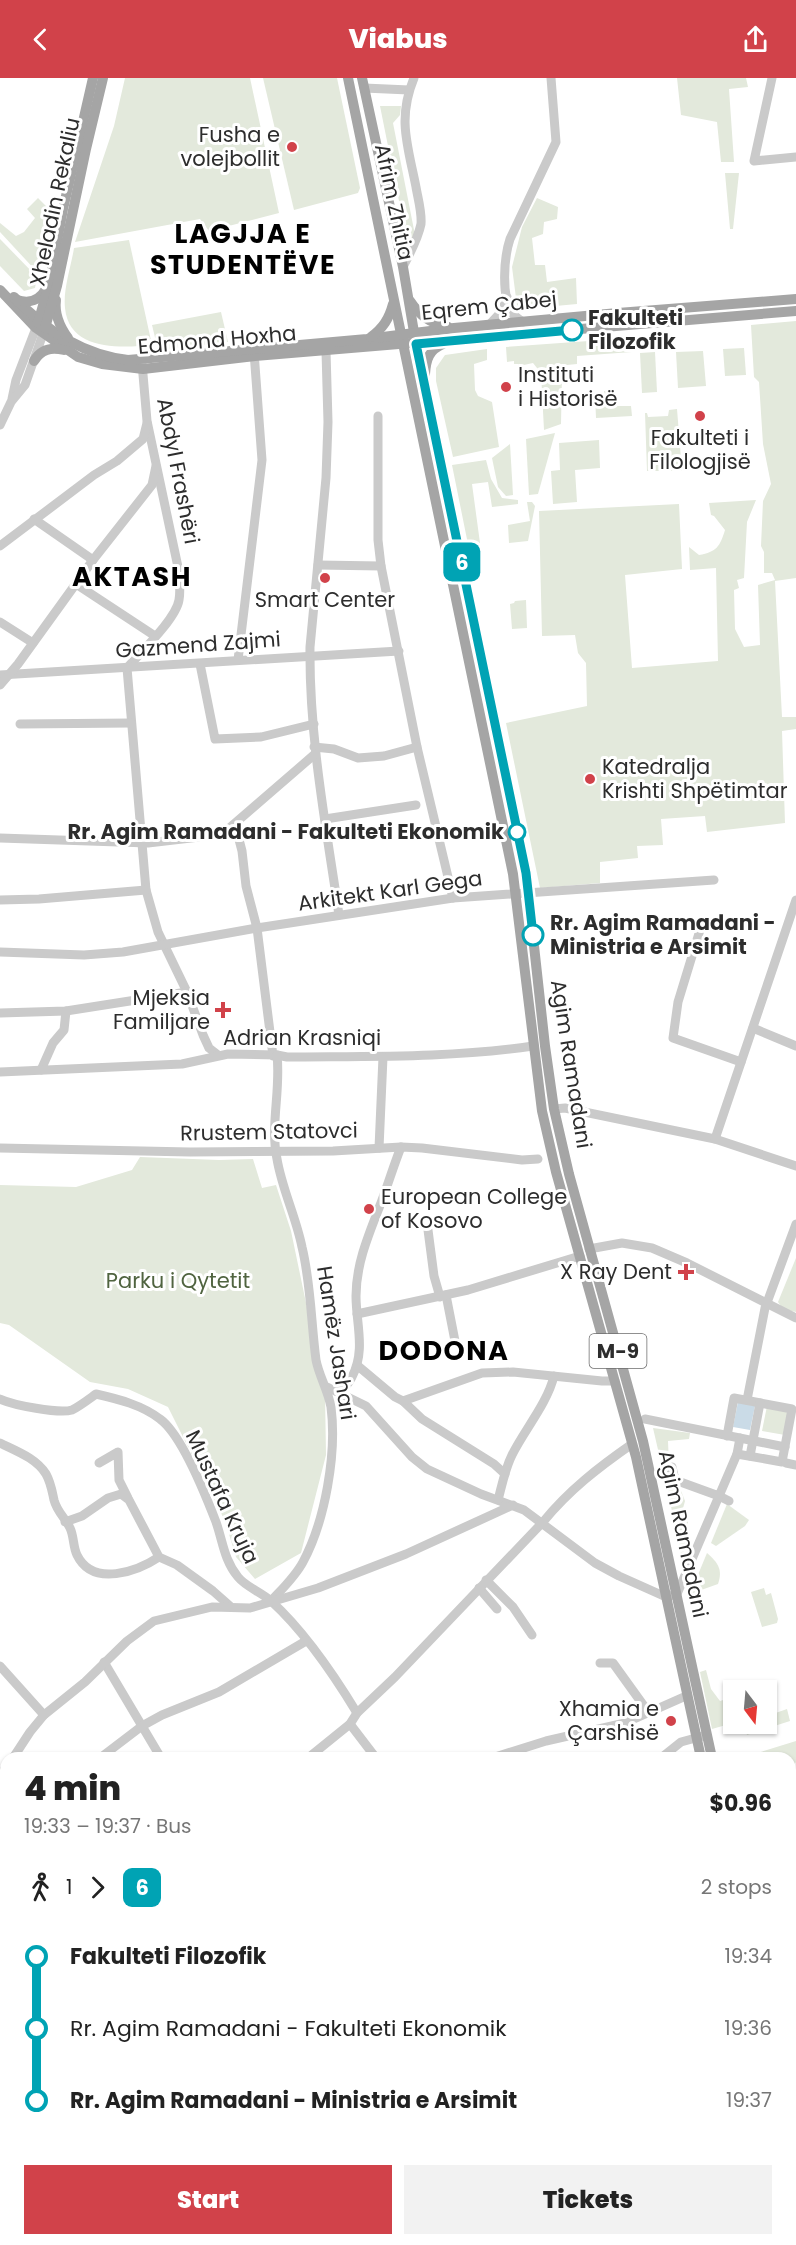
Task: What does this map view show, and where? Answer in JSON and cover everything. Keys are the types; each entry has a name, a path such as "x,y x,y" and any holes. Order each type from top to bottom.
{"main road":[{"name":"Xheladin Rekaliu","path":"53,285 63,209 93,78"},
{"name":"Xheladin Rekaliu","path":"41,326 103,78"},
{"name":"Afrim Zhitia","path":"348,78 401,340"},
{"name":"Afrim Zhitia","path":"363,83 403,267 415,339"},
{"path":"0,285 41,326"},
{"path":"17,300 29,302 40,298 53,285"},
{"path":"34,361 38,354 46,350 70,347 58,322 53,285"},
{"path":"0,290 41,326"},
{"path":"408,297 423,317 454,328"},
{"path":"394,298 388,319 367,343 391,352 410,378"},
{"name":"Eqrem Çabej","path":"415,339 454,328 796,299"},
{"name":"Eqrem Çabej","path":"401,340 455,340 796,311"},
{"name":"Edmond Hoxha","path":"41,326 70,347 142,364 401,340"},
{"name":"Agim Ramadani","path":"415,339 529,892 554,1109 589,1249 638,1421 701,1736 701,1752"},
{"name":"Agim Ramadani","path":"401,340 516,893 538,1090 552,1156 664,1559"},
{"path":"425,386 427,358 435,348 455,340"},
{"name":"Edmond Hoxha","path":"254,353 326,351 367,343"},
{"name":"Agim Ramadani","path":"672,1595 686,1696 709,1752"}],"street":[{"path":"403,267 417,236 421,215 404,126 409,90 414,78"},
{"path":"523,322 511,311 507,297 505,265 510,238 556,142 551,78"},
{"path":"772,78 754,161 796,157"},
{"path":"363,83 409,90"},
{"path":"489,325 502,311 507,297"},
{"path":"11,402 25,385 34,361 41,326"},
{"path":"0,425 11,402 16,380 41,326"},
{"path":"326,351 328,422 326,478 310,656 315,750 339,915"},
{"path":"238,660 262,460 254,353"},
{"name":"Abdyl Frashëri","path":"127,668 173,616 179,603 180,591 178,567 147,421 142,364"},
{"path":"378,416 378,540 381,566 417,747 453,898"},
{"path":"0,546 94,475 117,461 143,439 147,421"},
{"path":"0,685 4,675 33,643 93,560 152,485 157,463"},
{"path":"34,519 93,560"},
{"path":"318,565 381,566"},
{"path":"75,584 155,636"},
{"path":"0,622 33,643"},
{"name":"Gazmend Zajmi","path":"4,675 399,651"},
{"path":"200,664 215,739 261,737 314,724"},
{"path":"127,668 146,890 158,932 187,992 209,1048 218,1055"},
{"path":"20,724 131,723"},
{"path":"0,838 143,842 208,836 226,831 235,824 315,750 334,749 358,758 384,756 417,747"},
{"path":"325,819 416,806"},
{"name":"Hamëz Jashari","path":"235,824 241,845 246,886 257,928 278,1067 276,1151 280,1173 303,1248 309,1281 317,1363 327,1387 331,1410 330,1465 323,1504 303,1562 293,1578 271,1601"},
{"name":"Arkitekt Karl Gega","path":"0,952 84,955 165,945 257,928 453,898 714,880"},
{"path":"0,900 146,890"},
{"path":"715,1139 796,900"},
{"path":"700,930 678,1002 672,1038 741,1062"},
{"path":"0,1013 66,1011 187,992"},
{"path":"41,1070 53,1043 64,1030 66,1011"},
{"path":"753,1028 796,1046"},
{"name":"Adrian Krasniqi","path":"0,1072 182,1064 218,1055 383,1057 532,1046"},
{"path":"379,1148 383,1057"},
{"path":"554,1109 565,1108 715,1139 796,1166"},
{"path":"336,1391 343,1390 348,1385 358,1366 360,1356 356,1295 361,1258 401,1147"},
{"name":"Rrustem Statovci","path":"0,1148 190,1152 333,1151 401,1147 522,1160 538,1159"},
{"path":"747,1400 767,1304 791,1252 796,1224"},
{"path":"428,1230 434,1276 443,1296 455,1341"},
{"path":"589,1249 622,1243 652,1248 687,1263 796,1318"},
{"path":"357,1314 443,1296 580,1256"},
{"path":"358,1366 422,1419 494,1464 505,1474"},
{"path":"403,1401 482,1373 513,1372 615,1381"},
{"path":"498,1500 512,1456 551,1386 554,1376"},
{"path":"327,1387 366,1406 412,1457 427,1469 498,1500 513,1504 543,1522 595,1563 644,1588 672,1595 719,1496 737,1454 740,1438"},
{"name":"Mustafa Kruja","path":"0,1399 20,1406 63,1411 77,1407 96,1394 140,1408 161,1419 184,1448 212,1513 224,1555 232,1568 239,1578 271,1601 306,1641 336,1679 357,1713"},
{"path":"727,1436 735,1398 792,1409 782,1462 737,1454"},
{"path":"750,1456 760,1403"},
{"path":"645,1419 785,1447"},
{"path":"0,1443 39,1465 50,1482 54,1501 64,1522 70,1528 77,1557 90,1568 99,1572 123,1573 135,1571 159,1557"},
{"path":"315,1752 350,1724 357,1713 395,1677 543,1522 562,1499 579,1483 632,1443"},
{"path":"99,1463 118,1452 119,1480 159,1557 177,1565 213,1590 230,1606"},
{"path":"786,1463 796,1465"},
{"path":"659,1471 672,1467 675,1480 729,1501"},
{"path":"64,1522 82,1516 117,1494 129,1500"},
{"path":"17,1752 44,1715 154,1621 189,1611 230,1606 241,1609 250,1608 318,1588 406,1554 513,1504"},
{"path":"486,1580 513,1607 532,1635"},
{"path":"479,1588 497,1610"},
{"path":"108,1752 142,1726 245,1678 306,1641"},
{"path":"104,1662 157,1752"},
{"path":"600,1663 613,1664 649,1713"},
{"path":"0,1666 44,1715"},
{"path":"511,1752 546,1741 625,1723 686,1696"},
{"path":"350,1724 371,1752"},
{"path":"668,1752 681,1742 701,1736"}],"green space":[{"path":"125,78 250,78 279,213 209,231 200,219 75,242 114,126"},
{"path":"263,78 337,78 360,188 358,193 294,210"},
{"path":"677,78 746,78 748,87 729,89 734,162 721,162 717,122 681,115"},
{"path":"380,106 401,106 400,115 393,123 415,235 409,251"},
{"path":"725,173 739,173 733,229 730,229"},
{"path":"38,198 51,211 52,216 38,273 0,232 0,223 16,236 24,232 35,218 27,209"},
{"path":"537,198 558,207 557,219 544,222 543,234 532,238 535,265 545,265 547,282 576,278 577,304 523,309 517,306 512,267 522,227"},
{"path":"0,239 37,277 35,288 24,291 0,266"},
{"path":"129,240 152,345 125,347 98,344 76,332 69,322 65,308 66,286 74,248"},
{"path":"221,312 228,342 158,350 152,325"},
{"path":"796,321 796,578 775,581 782,717 796,717 796,729 782,731 785,823 707,832 705,816 661,819 663,845 637,846 638,858 600,862 600,883 540,888 506,723 587,706 586,663 578,653 575,635 542,636 539,511 679,504 682,569 625,575 632,668 718,661 716,568 690,570 689,547 699,555 714,550 721,540 725,530 711,515 709,503 756,500 747,522 744,578 737,580 739,588 734,590 735,629 744,647 760,645 758,585 775,580 772,573 764,573 764,552 761,546 763,501 771,484 763,444 759,382 754,377 751,325"},
{"path":"631,338 632,352 577,356 577,364 567,365 567,373 562,373 561,424 544,430 541,373 533,363 519,366 514,364 514,361 507,362 506,347"},
{"path":"744,348 746,375 725,376 723,349"},
{"path":"487,349 487,360 474,364 475,390 478,396 492,402 499,447 453,457 436,381 436,368 445,355"},
{"path":"703,351 706,386 678,388 676,352"},
{"path":"655,352 657,392 642,393 640,353"},
{"path":"604,391 613,391 615,406 631,406 632,416 596,418 595,395 605,395"},
{"path":"677,409 682,471 647,471 645,413 648,417 668,416 669,410"},
{"path":"555,433 538,494 529,495 526,439"},
{"path":"599,440 600,468 575,470 577,502 553,504 551,471 560,470 559,443"},
{"path":"510,444 513,495 506,496 498,487 492,458"},
{"path":"486,460 491,479 502,498 518,500 518,504 492,507 488,482 472,484 480,543 473,545 476,568 473,569 452,465"},
{"path":"527,502 532,502 535,506 528,541 509,543 508,525 530,521"},
{"path":"526,600 527,628 512,629 510,604"},
{"name":"Parku i Qytetit","path":"140,1157 253,1159 262,1188 276,1185 291,1231 325,1394 326,1455 301,1553 255,1579 236,1557 225,1521 168,1407 128,1389 90,1382 9,1325 0,1323 0,1185 76,1187 132,1170"},
{"path":"796,1258 796,1312 783,1309 778,1302"},
{"path":"767,1406 790,1410 785,1435 762,1431"},
{"path":"653,1428 690,1433 689,1439 668,1441 669,1465 662,1467"},
{"path":"667,1472 672,1477 674,1485 680,1488 685,1501 680,1519 688,1520 688,1526 683,1526 683,1540 686,1541 682,1559 664,1473"},
{"path":"727,1504 749,1520 745,1526 716,1546 711,1543"},
{"path":"707,1553 718,1567 720,1574 718,1584 690,1594"},
{"path":"764,1588 766,1595 771,1593 778,1619 777,1623 762,1627 751,1592"},
{"path":"706,1670 711,1689 720,1701 723,1700 723,1726 712,1729 700,1672"},
{"path":"787,1709 790,1721 777,1725 777,1712"},
{"path":"796,1741 796,1752 760,1752"}],"water":[{"path":"738,1402 755,1406 750,1430 733,1427"}],"bus line":[{"name":"6","path":"533,935 526,873 416,344 572,330"}],"place":[{"name":"Fusha e volejbollit","path":"292,147"},
{"name":"Fakulteti Filozofik","path":"572,330"},
{"name":"Instituti i Historisë","path":"506,387"},
{"name":"Fakulteti i Filologjisë","path":"700,416"},
{"name":"Smart Center","path":"325,578"},
{"name":"Katedralja Krishti Shpëtimtar","path":"590,779"},
{"name":"Rr. Agim Ramadani - Fakulteti Ekonomik","path":"517,832"},
{"name":"Rr. Agim Ramadani - Ministria e Arsimit","path":"533,935"},
{"name":"Mjeksia Familjare","path":"223,1010"},
{"name":"European College of Kosovo","path":"369,1209"},
{"name":"X Ray Dent","path":"686,1272"},
{"name":"Xhamia e Çarshisë","path":"671,1721"}],"district":[{"name":"LAGJJA E STUDENTËVE","path":"243,250"},
{"name":"AKTASH","path":"132,577"},
{"name":"DODONA","path":"444,1351"}]}
